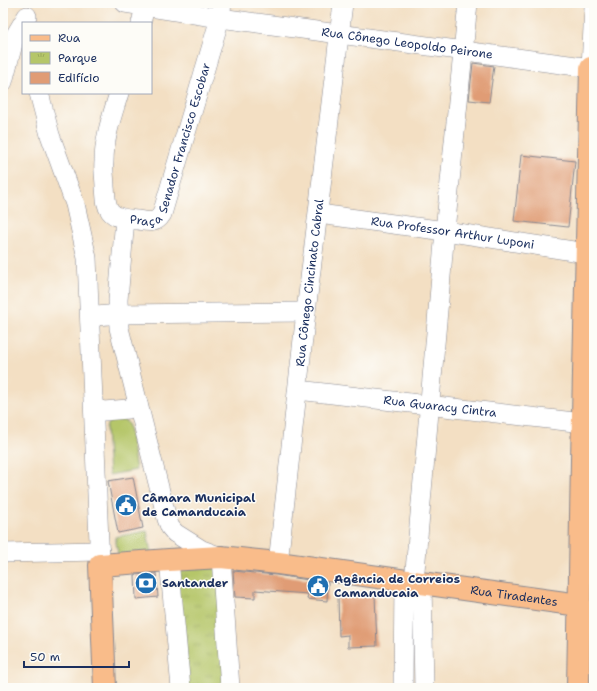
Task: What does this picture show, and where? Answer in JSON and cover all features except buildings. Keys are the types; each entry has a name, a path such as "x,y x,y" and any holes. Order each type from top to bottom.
{"main road":[{"path":"578,688 587,606 588,460 583,423 586,253 593,68"},
{"name":"Rua Tiradentes","path":"100,558 169,560 221,557 278,563 587,606"},
{"path":"100,558 105,688"}],"street":[{"name":"Rua Cônego Leopoldo Peirone","path":"124,3 144,11 221,11 340,35 593,68"},
{"name":"Rua Cônego Cincinato Cabral","path":"278,563 343,3"},
{"path":"403,688 445,231 468,3"},
{"path":"593,68 594,7"},
{"name":"Praça Senador Francisco Escobar","path":"119,94 108,128 104,162 106,203 110,211 116,216 125,219 151,222 156,221 162,214 221,11"},
{"path":"3,82 16,36 22,25"},
{"path":"3,553 100,558 87,258 75,204 50,135 39,94"},
{"path":"75,204 106,203"},
{"name":"Rua Professor Arthur Luponi","path":"319,214 445,231 586,253"},
{"path":"125,219 118,300 119,328 170,527 175,533 202,550 221,557 230,688"},
{"path":"90,321 97,316 119,314 306,312"},
{"name":"Rua Guaracy Cintra","path":"298,390 583,423"},
{"path":"94,408 104,411 128,409 138,404"},
{"path":"169,560 181,688"},
{"path":"413,582 424,688"}],"green space":[{"path":"122,418 129,426 136,470 109,475 106,428 110,421"},
{"path":"147,531 151,554 119,559 115,537"},
{"path":"219,560 225,688 182,688 172,562"}],"place":[{"name":"Câmara Municipal de Camanducaia","path":"126,505"},
{"name":"Santander","path":"146,583"},
{"name":"Agência de Correios Camanducaia","path":"318,586"}]}
